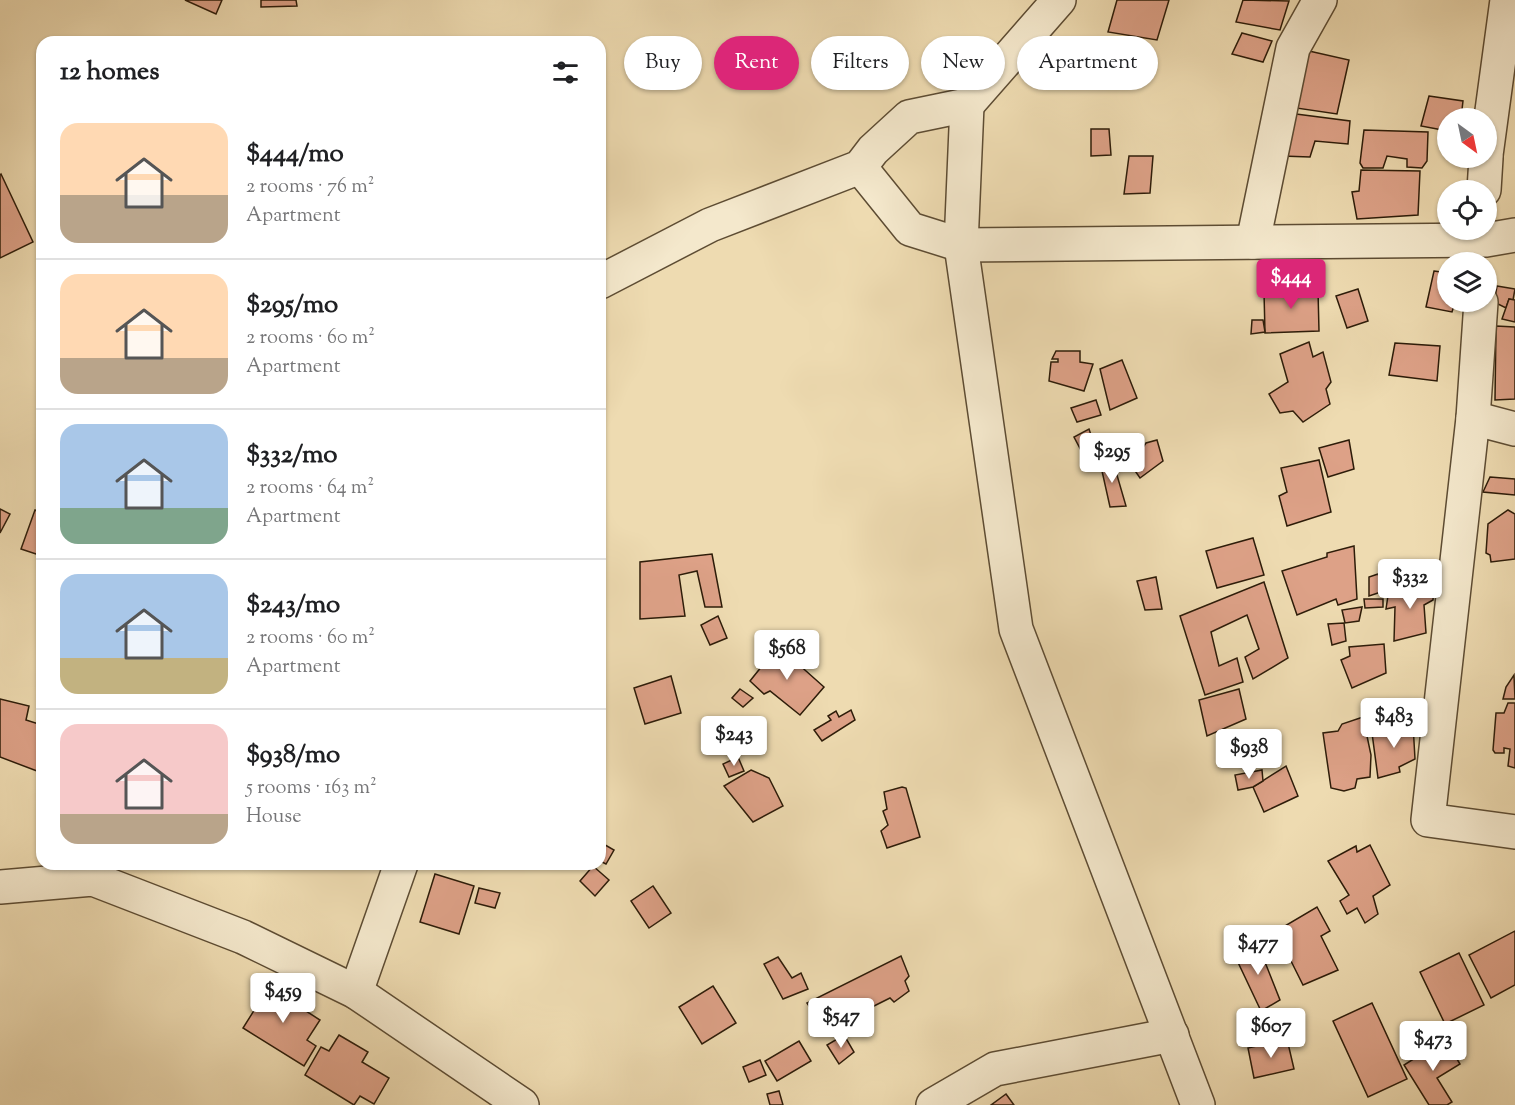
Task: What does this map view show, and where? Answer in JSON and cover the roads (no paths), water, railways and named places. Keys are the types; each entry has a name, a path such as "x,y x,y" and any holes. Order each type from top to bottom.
{"street":[{"path":"606,279 710,225 860,167 873,150 909,117 967,105 1059,0"},
{"path":"1252,242 1293,48 1320,0"},
{"path":"1492,108 1507,0"},
{"path":"967,105 961,245 1016,629 1198,1105"},
{"path":"860,167 910,229 961,245 1492,242"},
{"path":"1480,312 1473,418 1428,820 1515,832"},
{"path":"1473,418 1515,429"},
{"path":"356,992 399,870"},
{"path":"0,887 93,879 243,937 356,992 522,1105"},
{"path":"933,1105 995,1070 1172,1035"}]}
